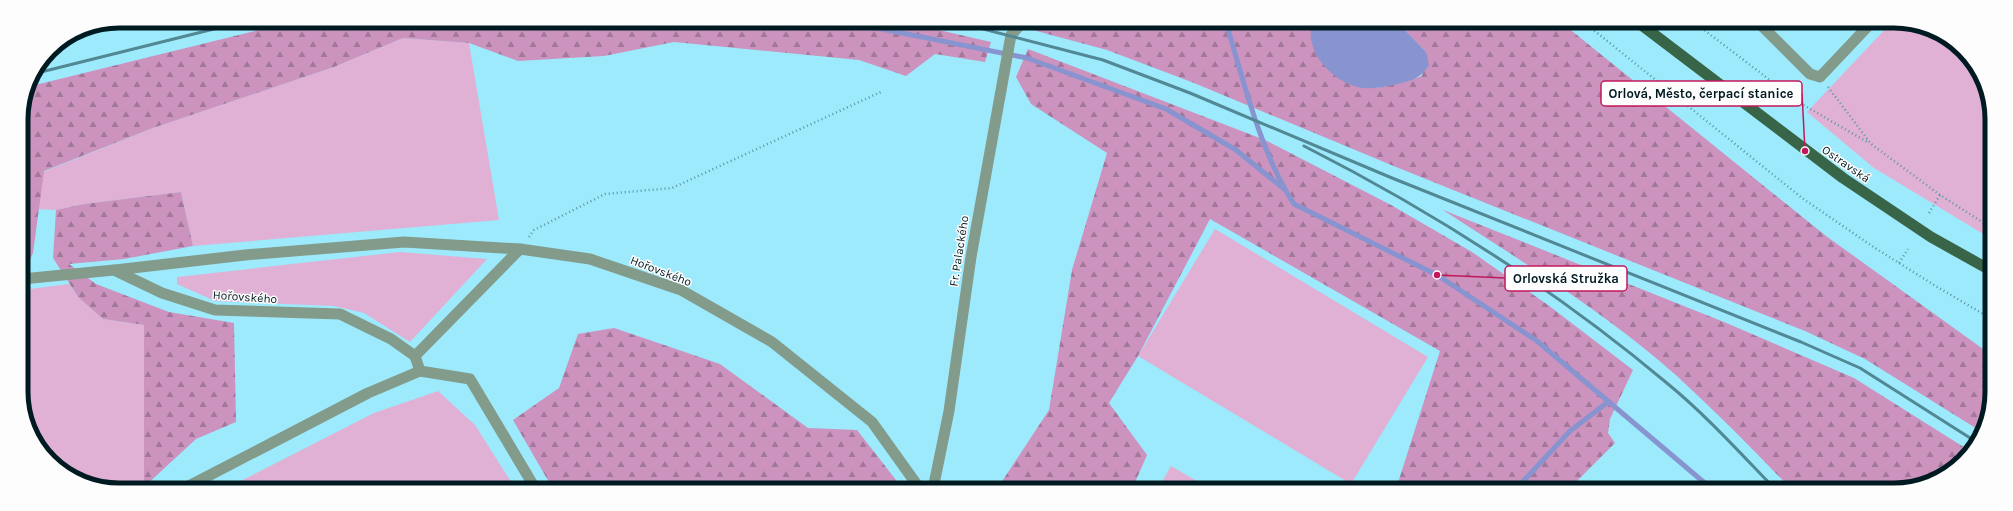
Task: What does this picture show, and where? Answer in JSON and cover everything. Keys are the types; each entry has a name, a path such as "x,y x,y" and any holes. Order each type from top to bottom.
{"main road":[{"name":"Ostravská","path":"1646,28 1843,178 1931,237 1985,267"}],"street":[{"name":"Fr. Palackého","path":"933,483 949,411 970,257 1011,35 1017,28"},
{"path":"1764,28 1810,74 1820,77 1866,28"},
{"name":"Hořovského","path":"114,270 245,256 404,242 520,248 590,259 680,290 772,342 872,422 916,483"},
{"path":"420,371 414,356 520,248"},
{"path":"28,278 114,270"},
{"name":"Hořovského","path":"114,270 162,293 215,310 340,314 391,339 414,356"},
{"path":"195,483 368,393 420,371 470,379 533,483"}],"path":[{"path":"1591,28 1802,198 1899,262 1985,315"},
{"path":"1702,28 1800,103 1871,144 1940,195 1985,224"},
{"path":"1820,77 1871,144"},
{"path":"520,248 534,230 605,194 672,188 883,91"},
{"path":"1929,213 1940,195"},
{"path":"1899,262 1908,249"}],"shaded area":[{"path":"1886,28 1912,30 1940,40 1958,55 1970,68 1976,79 1983,101 1985,113 1985,235 1874,168 1807,112"},
{"path":"403,38 469,43 499,220 193,246 181,192 84,204 56,210 38,209 43,172 153,128 334,67"},
{"path":"1215,229 1428,357 1352,483 1349,483 1138,356"},
{"path":"400,252 487,259 410,342 364,313 334,306 215,301 177,284 177,277"},
{"path":"69,284 78,297 103,319 144,325 144,483 107,482 79,474 55,456 40,438 31,416 28,398 28,289"},
{"path":"438,391 475,425 512,483 237,483 374,413"},
{"path":"1171,466 1201,483 1161,483"}],"green space":[{"path":"267,28 930,28 991,42 985,62 935,54 906,76 859,60 674,42 604,56 518,61 469,43 403,38 334,67 153,128 44,171 33,253 28,264 28,113 31,95 35,85"},
{"path":"1025,28 1314,28 1376,88 1408,81 1422,76 1426,52 1403,28 1568,28 1826,236 1985,350 1985,398 1977,429 1865,359 1805,331 1396,167 1194,83 1107,50"},
{"path":"1028,49 1265,140 1391,205 1472,252 1548,305 1633,370 1610,419 1608,433 1615,443 1575,483 1398,483 1440,351 1210,219 1138,356 1109,403 1147,455 1135,483 1001,483 1049,410 1072,270 1107,153 1031,104 1016,77"},
{"path":"181,192 193,246 124,259 69,264 96,284 169,312 234,323 236,422 196,439 148,483 144,483 144,325 103,319 78,297 53,258 56,210 84,204"},
{"path":"1443,210 1724,322 1854,378 1965,448 1940,471 1912,481 1900,483 1785,483 1678,377 1622,331 1534,269"},
{"path":"614,328 720,364 808,428 857,430 898,483 550,483 513,420 559,388 578,334"}],"water":[{"path":"1311,28 1403,28 1426,52 1429,65 1418,77 1405,82 1373,88 1354,86 1334,75 1322,63 1314,50 1311,38"}],"waterway":[{"path":"877,28 1027,58 1166,109 1236,150 1284,189"},
{"path":"1228,28 1246,92 1262,140 1282,184 1294,204 1437,275 1537,341 1705,483"},
{"path":"1522,483 1570,431 1608,402"}],"railway":[{"path":"41,72 218,28"},
{"path":"979,28 1103,60 1190,93 1392,178 1801,342 1860,368 1972,439"},
{"path":"1304,146 1400,198 1493,254 1582,316 1626,349 1682,396 1724,436 1769,483"}],"place":[{"name":"Orlová, Město, čerpací stanice","path":"1805,151"},
{"name":"Orlovská Stružka","path":"1437,275"}]}
